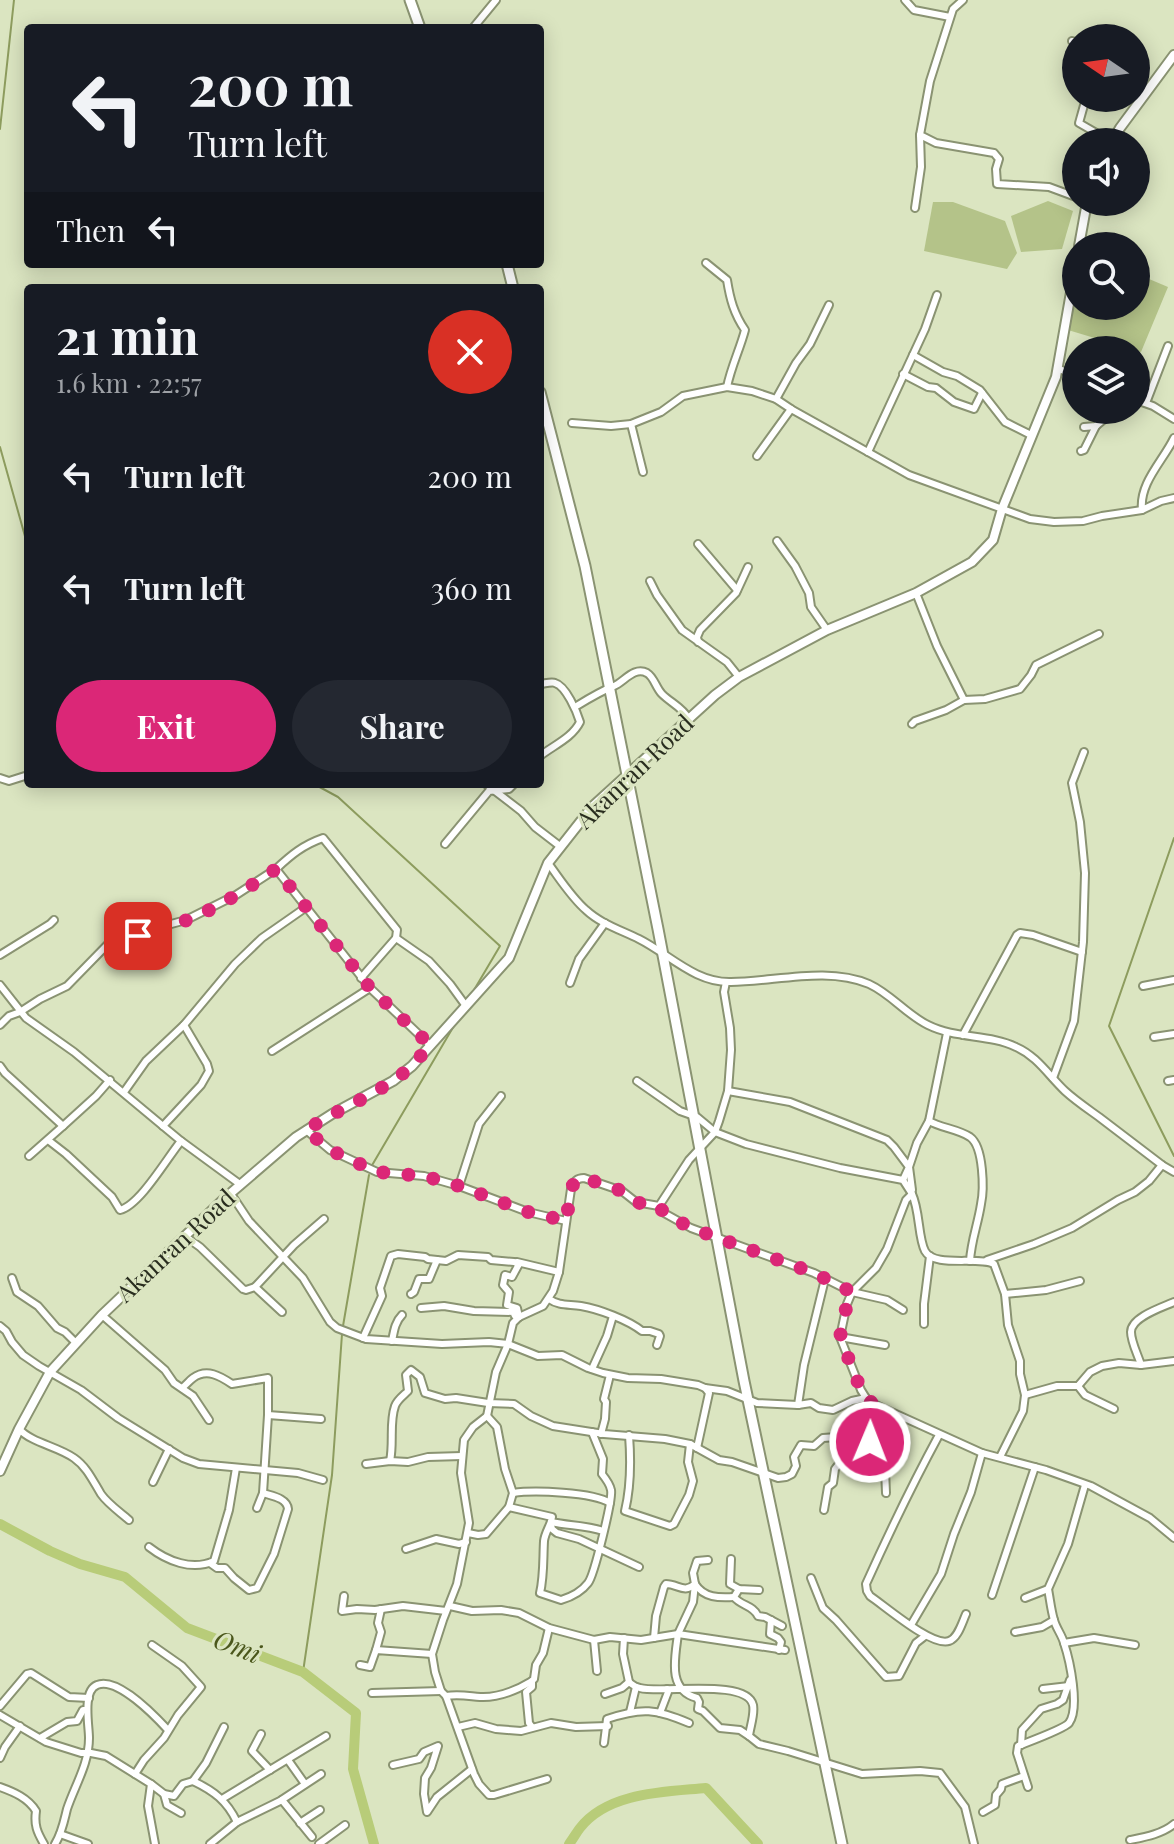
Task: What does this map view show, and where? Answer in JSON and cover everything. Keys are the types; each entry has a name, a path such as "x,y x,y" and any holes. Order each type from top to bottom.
{"highway":[{"path":"410,0 419,24"},
{"path":"544,408 588,581 744,1381 842,1844"}],"main road":[{"path":"1120,128 1174,55"},
{"name":"Akanran Road","path":"0,1471 50,1372 75,1342 231,1194 296,1137 393,1081 412,1066 509,958 548,863 592,807 715,695 739,677 827,630 916,593 972,562 993,540 1002,509 1056,377 1066,320"}],"street":[{"path":"476,24 496,0"},
{"path":"905,0 914,10 950,17"},
{"path":"915,208 921,167 920,135 930,81 953,9 963,0"},
{"path":"1082,112 1079,123 1088,128"},
{"path":"920,135 936,143 994,153 999,159 997,184 1049,187 1062,192"},
{"path":"706,263 727,280 736,316 745,330 727,387"},
{"path":"868,452 925,329 937,295"},
{"path":"776,399 810,344 829,305"},
{"path":"1150,393 1168,346"},
{"path":"913,355 943,372 957,376 982,393 1005,422 1031,435"},
{"path":"1057,368 1062,370"},
{"path":"903,374 936,388 954,402 974,409 982,393"},
{"path":"572,423 631,424 661,412 683,396 727,387 776,399 909,475 1030,519 1083,521 1142,510 1174,498"},
{"path":"1150,405 1174,419"},
{"path":"757,456 791,409"},
{"path":"631,424 643,472"},
{"path":"1081,451 1098,424"},
{"path":"1084,427 1096,426"},
{"path":"1142,510 1142,497 1147,484 1174,438"},
{"path":"777,541 795,566 809,593 811,607 827,630"},
{"path":"698,544 737,590"},
{"path":"698,642 700,630 736,593 748,567"},
{"path":"650,581 682,630 727,662 739,677"},
{"path":"916,593 937,646 964,700"},
{"path":"912,724 964,700 985,699 1020,689 1036,665 1099,634"},
{"path":"575,707 638,671 651,676 662,694 684,710 689,719"},
{"path":"544,684 559,684 575,707 580,722 576,730 544,753"},
{"path":"1053,1078 1074,1021 1082,952 1085,873 1072,783 1084,752"},
{"path":"0,778 9,781 24,776"},
{"path":"490,788 561,847"},
{"path":"445,844 489,791 510,788"},
{"path":"0,1025 9,1016 67,986 110,942 186,920 236,895 308,843 323,838 397,930 396,938 361,978"},
{"path":"548,863 587,912 638,938 694,974 726,982 758,982 816,975 863,982 879,989 917,1019 947,1033 1017,1047 1034,1058 1066,1092 1174,1172"},
{"path":"276,869 361,978 430,1045"},
{"path":"124,1092 146,1061 184,1025 235,964 262,938 305,908"},
{"path":"0,955 54,920"},
{"path":"570,983 579,959 605,923"},
{"path":"963,1035 1017,935 1033,935 1082,952"},
{"path":"396,938 429,961 466,1006"},
{"path":"1143,986 1174,980"},
{"path":"659,1206 689,1160 715,1132 728,1091 731,1050 724,992 726,982"},
{"path":"0,985 20,1012 241,1185"},
{"path":"272,1051 370,988"},
{"path":"163,1126 201,1085 209,1071 184,1025"},
{"path":"903,1180 929,1121 947,1033"},
{"path":"1154,1037 1174,1034"},
{"path":"0,1066 63,1126"},
{"path":"29,1156 110,1080"},
{"path":"637,1081 680,1111 697,1117 715,1132 746,1144 903,1180 917,1203 924,1250 930,1256 950,1260 987,1260 1072,1228 1135,1192 1162,1165"},
{"path":"728,1091 790,1102 887,1140 909,1167 912,1194"},
{"path":"459,1186 479,1124 501,1096"},
{"path":"929,1121 970,1137 978,1148 982,1201 971,1243 970,1261"},
{"path":"306,1130 330,1150 377,1172 410,1174 459,1186 528,1212 566,1221"},
{"path":"48,1140 112,1197 120,1210 129,1206 148,1186 181,1141"},
{"path":"468,1533 486,1534 509,1507 513,1493 497,1427 487,1416 488,1403 513,1323 543,1306 549,1299 559,1272 572,1186 584,1178 622,1191 636,1202 659,1206"},
{"path":"231,1194 249,1221 309,1287 330,1322 363,1338 442,1344 508,1344 538,1356 562,1355 610,1375 641,1380 661,1379 727,1391 757,1403 811,1403 833,1410 852,1401 868,1400 982,1453 1046,1470 1102,1491 1150,1518 1174,1538"},
{"path":"390,1461 395,1404 408,1391 406,1375 411,1370 420,1377 425,1393 445,1399 514,1404 553,1426 690,1444 719,1460 757,1472 783,1478 792,1474 796,1466 794,1457 801,1445 814,1446 824,1438 837,1437 840,1440 865,1427 871,1416 868,1400 840,1337 852,1292 876,1268 906,1200 912,1194"},
{"path":"659,1206 664,1213 691,1228 852,1292 878,1297 903,1310"},
{"path":"186,1237 246,1290 255,1287 282,1256 324,1219"},
{"path":"363,1338 382,1296 380,1288 391,1256 406,1254 446,1261 458,1255 559,1272"},
{"path":"924,1324 930,1256"},
{"path":"411,1294 419,1279 429,1279 437,1260"},
{"path":"987,1260 994,1264 1005,1294 1008,1325 1020,1361 1025,1395 1023,1411 1000,1457"},
{"path":"514,1262 519,1264 516,1272 512,1277 505,1275 503,1285 509,1292 507,1305 517,1308 519,1317"},
{"path":"12,1278 17,1292 38,1306 57,1328 75,1342"},
{"path":"798,1405 804,1365 825,1279"},
{"path":"1005,1294 1046,1290 1080,1281"},
{"path":"255,1287 282,1312"},
{"path":"549,1299 556,1304 583,1306 613,1316 642,1331 659,1334 657,1345"},
{"path":"1141,1365 1131,1332 1133,1326 1150,1312 1174,1302"},
{"path":"421,1308 444,1306 513,1312 519,1317"},
{"path":"102,1315 165,1370 174,1383 193,1396 209,1420"},
{"path":"392,1341 394,1329 402,1315"},
{"path":"592,1369 613,1316"},
{"path":"0,1326 23,1355 189,1461 298,1473 323,1480"},
{"path":"840,1337 885,1345"},
{"path":"1025,1395 1057,1386 1078,1386 1090,1372 1102,1366 1174,1361"},
{"path":"182,1388 194,1377 207,1374 217,1373 232,1384 268,1378 263,1493 257,1508"},
{"path":"601,1434 610,1375"},
{"path":"1078,1386 1085,1395 1114,1409"},
{"path":"697,1448 709,1393 705,1388"},
{"path":"268,1415 321,1419"},
{"path":"487,1416 473,1427 464,1440 461,1473 468,1533 461,1570 432,1654 435,1672 472,1769 489,1795 547,1779"},
{"path":"865,1427 871,1432 865,1454"},
{"path":"19,1429 26,1437 78,1460 107,1501 129,1520"},
{"path":"551,1524 544,1540 544,1575 540,1593 561,1600 579,1591 591,1579 610,1503 612,1492 602,1474 603,1459 592,1432"},
{"path":"824,1510 835,1469 852,1447 855,1432"},
{"path":"629,1435 630,1492 625,1511 670,1526 689,1495 693,1481 688,1462 690,1444"},
{"path":"939,1435 866,1584 867,1591 925,1636 947,1642 958,1632 966,1614"},
{"path":"852,1447 885,1469 886,1493"},
{"path":"153,1482 169,1449"},
{"path":"911,1625 941,1574 982,1453"},
{"path":"366,1464 462,1456"},
{"path":"992,1595 1035,1467"},
{"path":"149,1547 159,1555 184,1564 199,1566 214,1561 222,1539 236,1468"},
{"path":"1028,1787 1017,1753 1018,1746 1060,1730 1068,1725 1074,1713 1064,1643 1054,1620 1048,1589 1068,1544 1085,1485"},
{"path":"210,1563 217,1568 225,1568 249,1590 257,1588 274,1554 288,1509 285,1501 263,1493"},
{"path":"513,1493 587,1495 603,1498 610,1503"},
{"path":"509,1507 551,1516 552,1529 557,1533 579,1539 639,1567"},
{"path":"551,1524 583,1525 603,1531"},
{"path":"406,1549 436,1539 448,1543 466,1542"},
{"path":"731,1559 730,1584 739,1589 759,1590"},
{"path":"708,1560 697,1561 693,1573 693,1602 678,1634 675,1668 679,1688 697,1698 698,1709 720,1728 740,1730 759,1744 862,1774 940,1773 965,1807 974,1844"},
{"path":"811,1578 823,1608 886,1677 899,1676 916,1643 925,1636"},
{"path":"654,1638 656,1616 666,1584 688,1589 695,1584"},
{"path":"695,1584 703,1594 734,1597"},
{"path":"734,1597 739,1589"},
{"path":"1025,1598 1048,1589"},
{"path":"344,1596 342,1611 403,1606 501,1610 519,1613 549,1628 594,1640 610,1637 641,1640 678,1634 782,1650 778,1638 770,1634 771,1620"},
{"path":"734,1597 755,1610 758,1616 782,1626"},
{"path":"360,1665 370,1667 381,1632 378,1623 381,1609"},
{"path":"1015,1632 1042,1627 1054,1620"},
{"path":"532,1727 526,1692 532,1687 549,1628"},
{"path":"624,1638 623,1654 629,1682 648,1689 743,1693 753,1706 749,1736"},
{"path":"1064,1643 1094,1638 1135,1645"},
{"path":"594,1640 597,1671"},
{"path":"135,1774 201,1687 182,1666 152,1645"},
{"path":"376,1650 432,1654"},
{"path":"0,1706 31,1673 69,1697 89,1698"},
{"path":"1021,1745 1022,1730 1036,1712 1063,1700 1071,1677"},
{"path":"372,1693 444,1693 488,1697 532,1681"},
{"path":"605,1694 629,1682"},
{"path":"55,1844 82,1774 89,1740 87,1710 92,1690 97,1685 114,1686 150,1710 168,1730"},
{"path":"1043,1689 1069,1686"},
{"path":"630,1712 636,1687"},
{"path":"660,1713 667,1689"},
{"path":"40,1738 67,1722 77,1721 87,1710"},
{"path":"604,1743 607,1719 638,1710 660,1713 689,1723"},
{"path":"0,1715 40,1738 81,1753 106,1756 164,1794 174,1796 183,1784 193,1781 224,1727"},
{"path":"458,1727 475,1723 521,1731 551,1723 576,1727 608,1726"},
{"path":"0,1758 20,1726"},
{"path":"261,1734 252,1751 270,1770"},
{"path":"222,1799 326,1736"},
{"path":"393,1765 419,1759 424,1752 438,1746 425,1778 427,1812 437,1797 472,1769"},
{"path":"288,1760 305,1784"},
{"path":"210,1844 237,1822 282,1800 321,1774"},
{"path":"983,1812 995,1805 1002,1784 1024,1776"},
{"path":"193,1781 222,1799 237,1822"},
{"path":"151,1784 148,1806 155,1844"},
{"path":"0,1787 16,1793 34,1806 35,1829 44,1844"},
{"path":"164,1794 167,1805 181,1813"},
{"path":"282,1800 319,1844 345,1825"},
{"path":"300,1823 320,1810"},
{"path":"1130,1840 1152,1835 1174,1824"},
{"path":"60,1834 88,1844"},
{"path":"305,1844 312,1837"}],"green space":[{"path":"1048,201 1062,207 1062,216 1072,216 1067,232 1062,232 1062,249 1021,252 1011,216"},
{"path":"933,202 953,202 1005,221 1017,253 1007,269 924,251"},
{"path":"1150,279 1168,287 1148,336 1088,336 1068,330 1070,320 1150,320"}],"waterway":[{"path":"0,129 14,0"},
{"path":"0,447 24,533"},
{"path":"321,788 338,797 500,946 474,990"},
{"path":"1174,838 1109,1026 1174,1156"},
{"path":"371,1167 455,1024"},
{"path":"343,1326 369,1175"},
{"path":"303,1672 332,1475 342,1334"},
{"name":"Omi","path":"0,1524 80,1564 125,1577 187,1628 303,1672 356,1713 353,1769 374,1844"},
{"name":"Omi","path":"569,1844 580,1828 606,1807 638,1796 706,1788 758,1844"}],"route":[{"path":"138,936 186,920 236,895 276,869 370,988 430,1045 412,1066 393,1081 306,1130 330,1150 377,1172 424,1176 528,1212 566,1221 572,1186 584,1178 622,1191 636,1202 659,1206 664,1213 691,1228 814,1273 852,1292 840,1337 861,1390 871,1402 871,1416 865,1427 871,1432 870,1442"}]}
